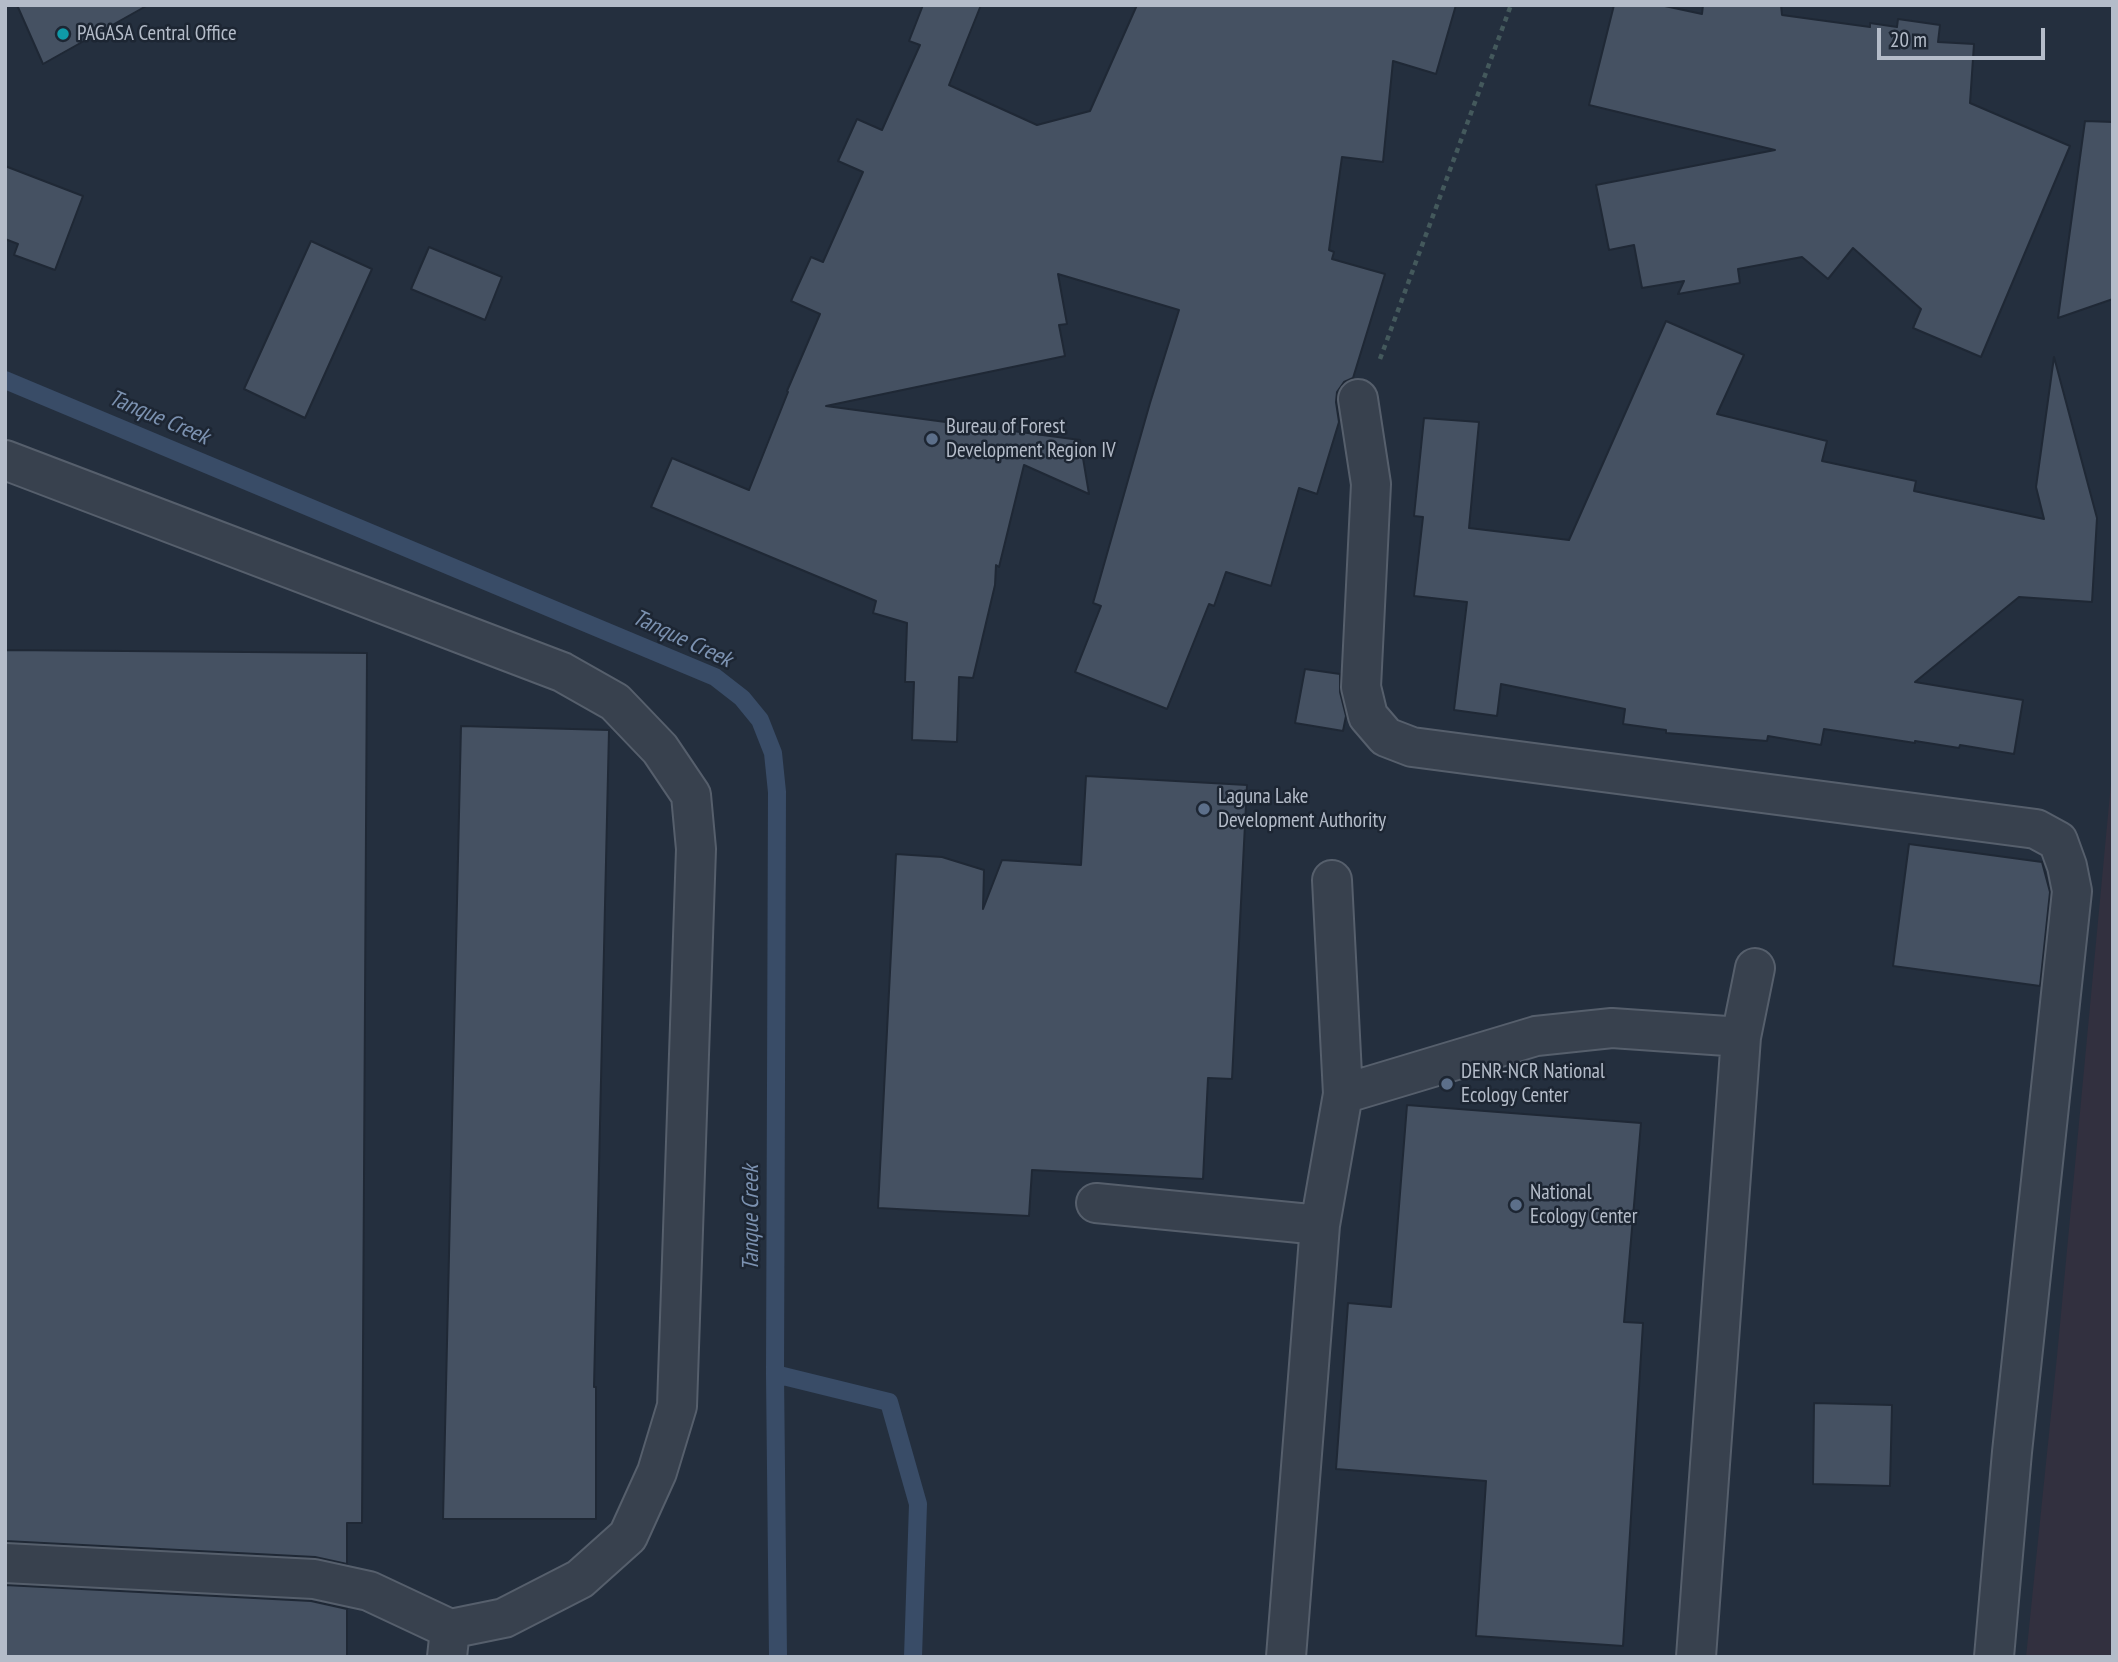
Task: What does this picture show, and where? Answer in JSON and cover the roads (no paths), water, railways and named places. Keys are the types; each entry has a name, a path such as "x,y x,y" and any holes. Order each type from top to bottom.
{"lane":[{"path":"1358,399 1371,484 1360,687 1368,716 1386,737 1412,747 2036,829 2058,841 2072,891 2014,1438 1994,1657"},
{"path":"5,460 562,672 615,702 660,748 691,795 696,849 677,1406 657,1472 628,1536 580,1579 449,1643 369,1591 314,1579 5,1563"},
{"path":"1286,1657 1320,1226 1343,1094 1332,880"},
{"path":"1696,1657 1741,1037 1755,968"},
{"path":"1343,1094 1536,1036 1612,1028 1741,1037"},
{"path":"1096,1203 1320,1226"}],"waterway":[{"name":"Tanque Creek","path":"5,380 715,677 742,698 760,720 773,753 777,792 775,1374"},
{"name":"Tanque Creek","path":"778,1657 775,1374 889,1402 918,1504 913,1657"}],"place":[{"name":"PAGASA Central Office","path":"63,34"},
{"name":"Bureau of Forest Development Region IV","path":"932,439"},
{"name":"Laguna Lake Development Authority","path":"1204,809"},
{"name":"DENR-NCR National Ecology Center","path":"1447,1084"},
{"name":"National Ecology Center","path":"1516,1205"}]}
